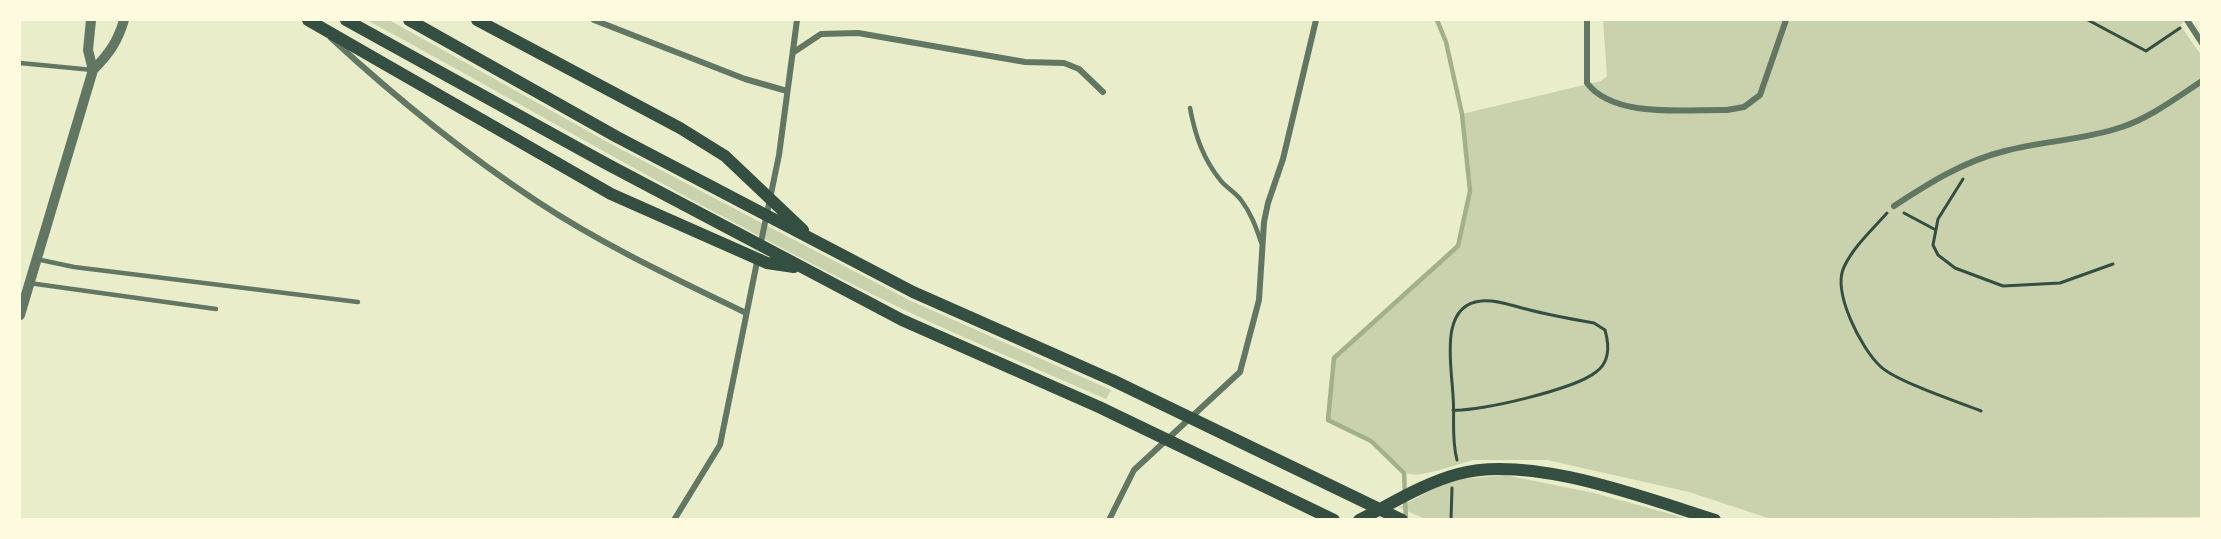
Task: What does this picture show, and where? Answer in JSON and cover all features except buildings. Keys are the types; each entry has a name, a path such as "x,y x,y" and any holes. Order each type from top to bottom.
{"main road":[{"path":"346,20 605,163 902,320 1099,407 1334,519"},
{"path":"409,20 617,137 913,292 1113,380 1402,519"},
{"path":"477,20 680,128 725,156 815,241"},
{"path":"310,21 611,194 767,263 804,269"},
{"path":"1359,519 1440,479 1460,473 1504,468 1549,473 1715,519"}],"street":[{"path":"91,20 88,50 93,70"},
{"path":"20,315 93,70 109,54 119,37 124,20"},
{"path":"594,20 725,72 787,91"},
{"path":"674,519 720,445 779,155 797,20"},
{"path":"1109,519 1134,470 1240,372 1252,335 1259,300 1262,245 1268,203 1283,159 1316,20"},
{"path":"1587,20 1587,83 1598,95 1623,107 1727,110 1744,107 1760,95 1786,20"},
{"path":"310,21 382,84 538,202 599,238 746,313"},
{"path":"2188,21 2202,43"},
{"path":"794,52 821,34 858,33 1025,62 1064,63 1079,69 1103,92"},
{"path":"1894,206 1929,182 2005,150 2121,127 2168,103 2202,81"}],"lane":[{"path":"20,63 93,70"},
{"path":"1190,108 1196,139 1208,162 1221,182 1241,199 1254,220 1262,245"},
{"path":"36,259 74,267 358,303"},
{"path":"29,283 216,309"}],"path":[{"path":"2088,20 2146,51 2188,21"},
{"path":"1965,165 1963,178 1934,229 1933,244 1938,255 1955,268 2003,286 2060,283 2113,264"},
{"path":"1934,229 1894,206 1859,243 1843,269 1841,290 1857,335 1881,367 1981,411"},
{"path":"1451,519 1452,489 1460,473 1452,426 1451,334 1457,315 1468,304 1481,301 1594,323 1605,330 1609,345 1606,359 1596,372 1547,393 1453,410"}],"green space":[{"path":"367,20 389,20 611,144 911,301 1111,390 1106,399 981,345 838,277 702,205"},
{"path":"1603,20 2183,20 2184,22 2180,25 2201,55 2201,517 1771,519 1689,492 1547,460 1473,460 1417,475 1404,473 1371,441 1328,420 1334,358 1458,246 1470,191 1462,114 1601,81 1607,76"},
{"path":"1505,475 1594,493 1689,519 1425,519 1392,504 1400,507 1442,484 1461,479"}],"waterway":[{"path":"1406,520 1404,473 1371,441 1328,420 1334,358 1458,246 1470,191 1462,114 1446,42 1437,20"}]}
